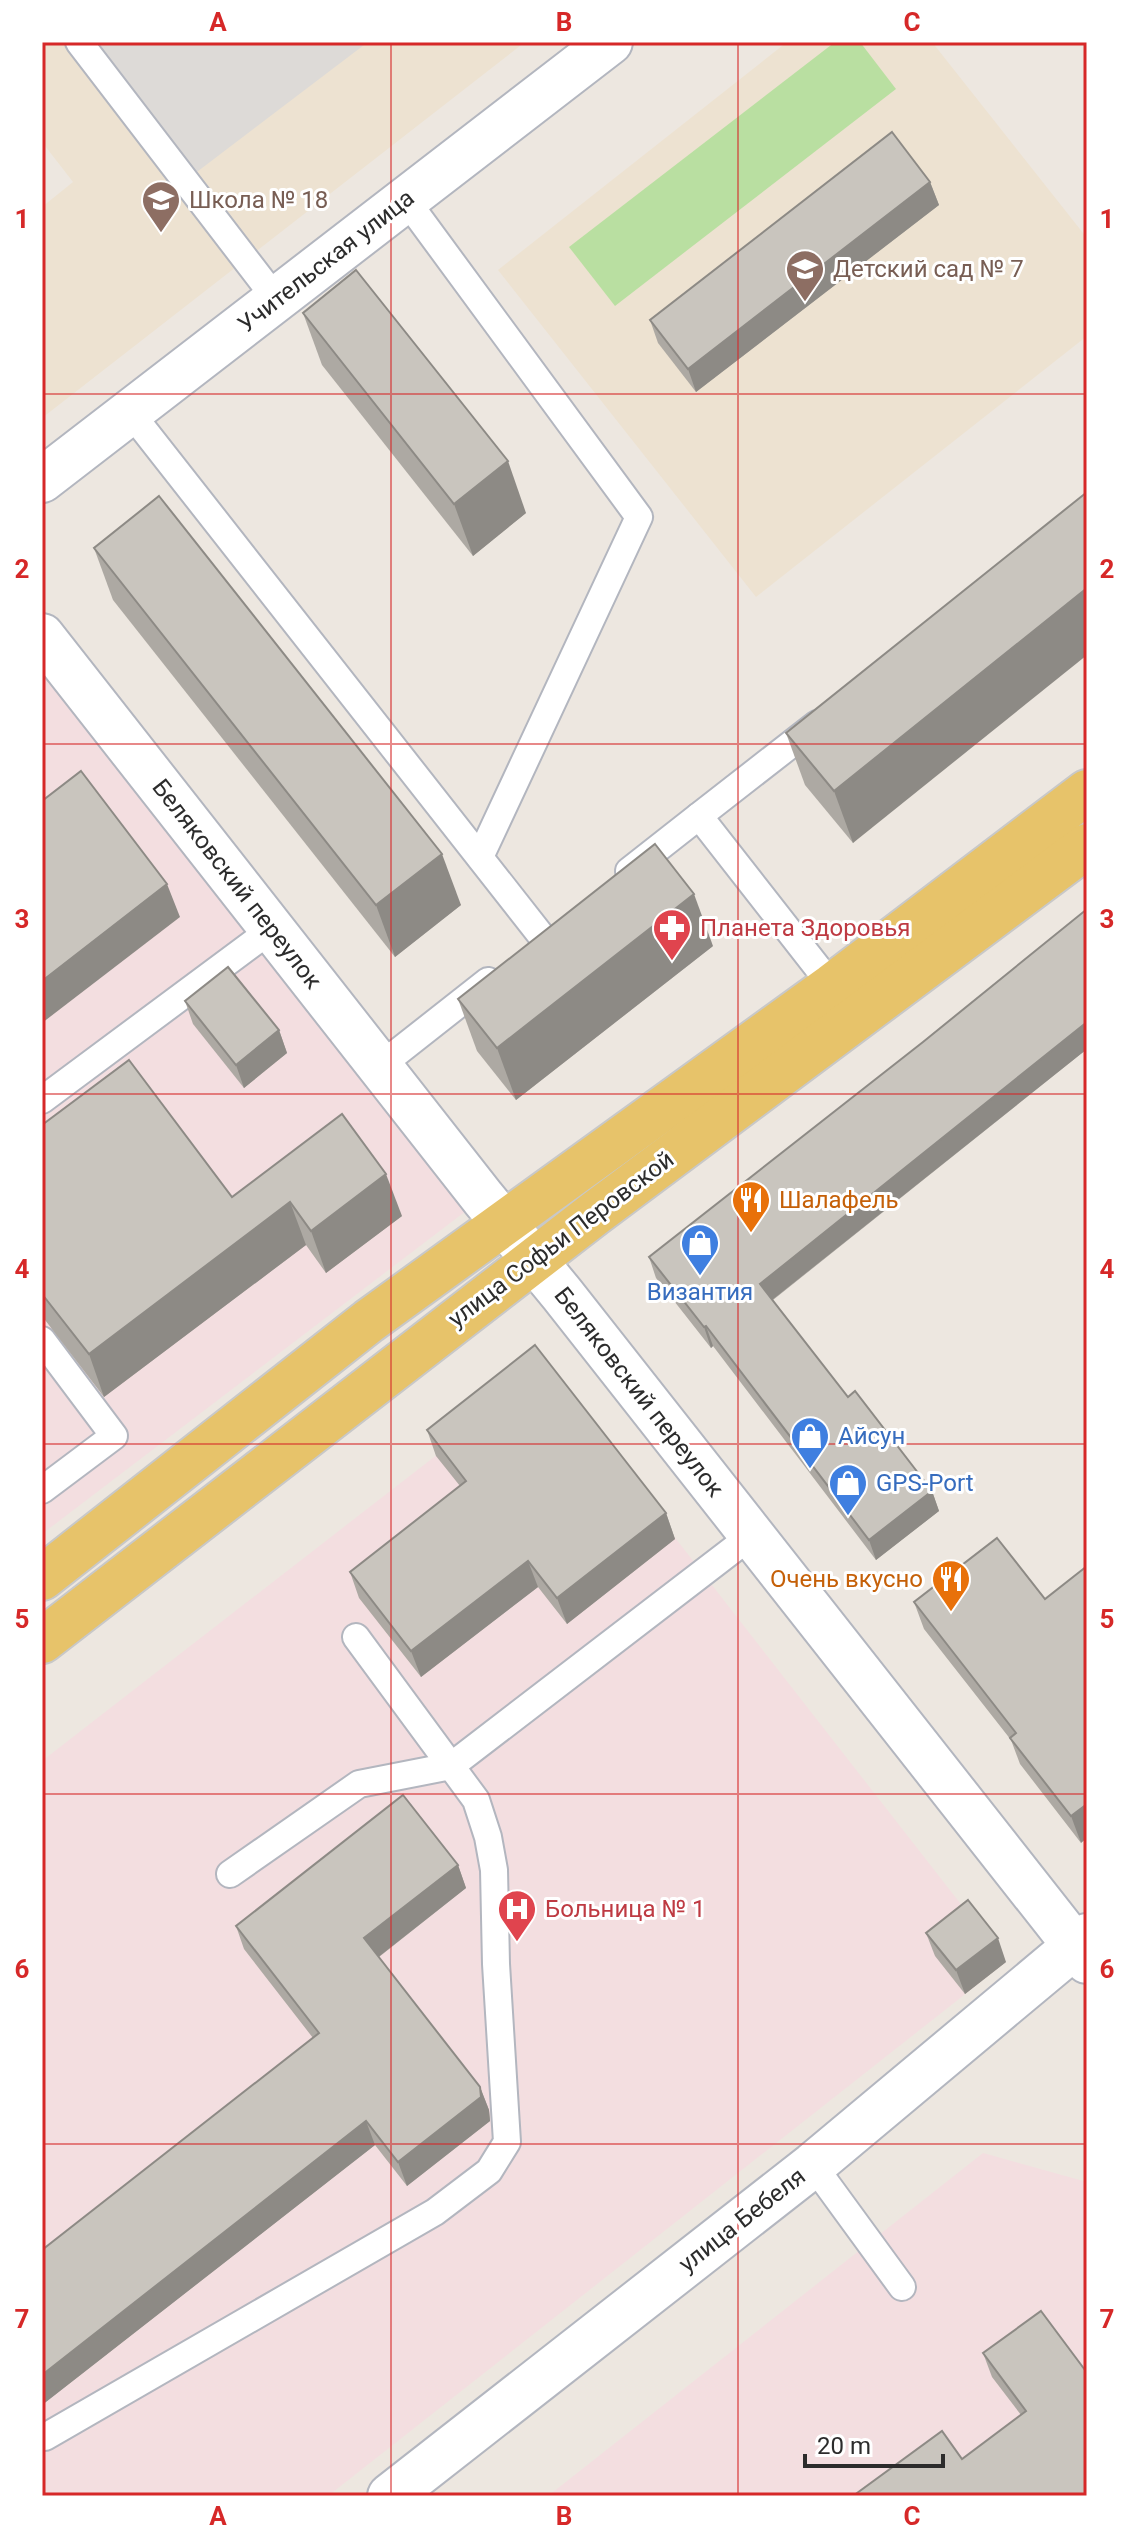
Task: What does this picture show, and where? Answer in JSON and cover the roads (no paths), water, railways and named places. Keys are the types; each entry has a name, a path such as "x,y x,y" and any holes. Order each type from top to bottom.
{"main road":[{"name":"улица Софьи Перовской","path":"42,1578 369,1321 832,986 1087,792"},
{"name":"улица Софьи Перовской","path":"42,1641 534,1259 1087,846"}],"street":[{"name":"Учительская улица","path":"42,480 610,42"},
{"name":"Беляковский переулок","path":"42,636 503,1223 1083,1947"},
{"name":"улица Бебеля","path":"390,2496 813,2165 1083,1947"}],"lane":[{"path":"79,42 276,299"},
{"path":"406,200 639,517 480,857"},
{"path":"130,412 543,938"},
{"path":"615,882 837,708"},
{"path":"699,816 832,986"},
{"path":"380,1066 567,919"},
{"path":"42,1100 272,929"},
{"path":"42,1340 114,1436 42,1490"},
{"path":"230,1874 359,1784 451,1766 752,1535"},
{"path":"45,2437 435,2212 489,2171 507,2142 496,1964 494,1870 488,1837 476,1800 356,1637"},
{"path":"813,2165 902,2287"}],"place":[{"name":"Школа № 18","path":"161,234"},
{"name":"Детский сад № 7","path":"805,303"},
{"name":"Планета Здоровья","path":"672,962"},
{"name":"Шалафель","path":"751,1234"},
{"name":"Византия","path":"700,1277"},
{"name":"Айсун","path":"810,1470"},
{"name":"GPS-Port","path":"848,1517"},
{"name":"Очень вкусно","path":"951,1613"},
{"name":"Больница № 1","path":"517,1943"}]}
